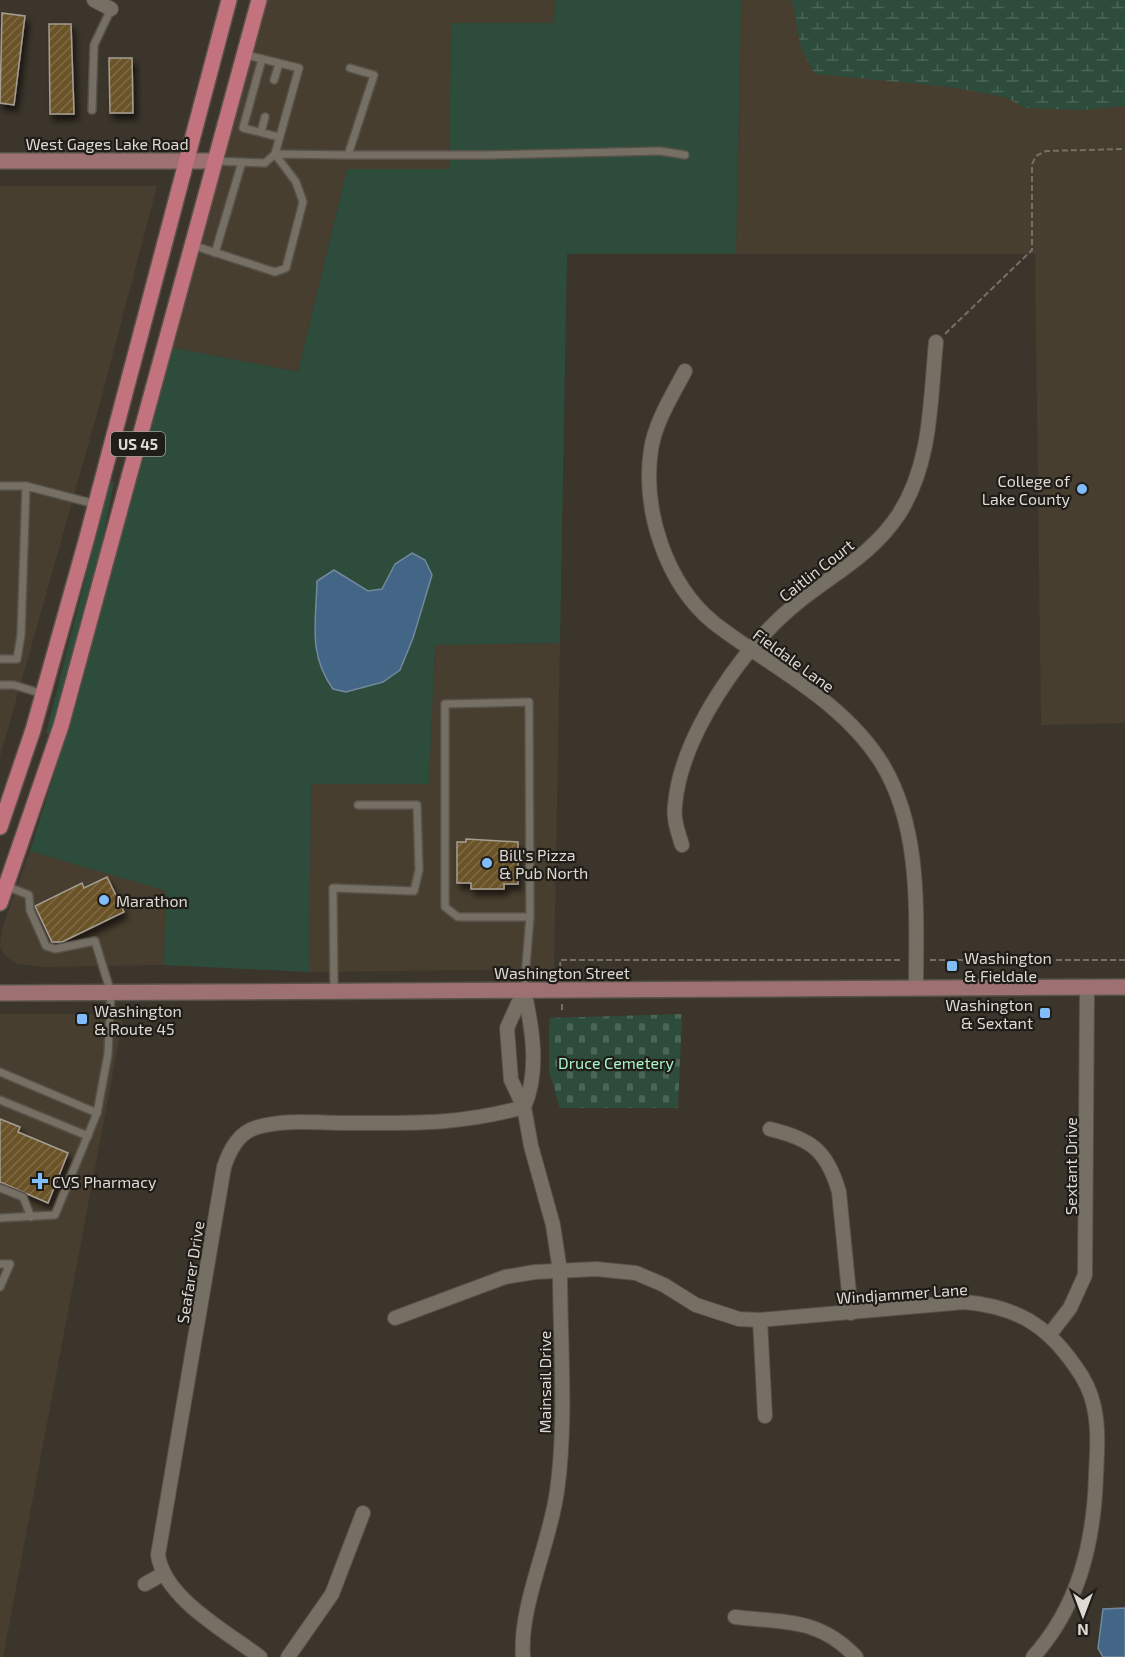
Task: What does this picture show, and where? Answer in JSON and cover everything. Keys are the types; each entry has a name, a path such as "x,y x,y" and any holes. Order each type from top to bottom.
{"main road":[{"name":"US 45","path":"1,823 43,694 96,504 229,0"},
{"name":"US 45","path":"0,903 61,726 259,0"},
{"name":"West Gages Lake Road","path":"0,161 214,161"},
{"name":"Washington Street","path":"0,993 1125,987"}],"street":[{"path":"94,0 111,9"},
{"name":"Caitlin Court","path":"682,845 675,822 675,805 681,776 695,739 713,703 752,648 797,603 844,571 864,554 900,513 924,456 929,428 936,342"},
{"name":"Fieldale Lane","path":"685,371 660,420 651,449 651,504 656,527 681,584 713,622 831,707 865,741 881,763 900,807 911,846 916,988"},
{"name":"Sextant Drive","path":"1050,1334 1070,1308 1085,1275 1087,988"},
{"name":"Mainsail Drive","path":"524,990 532,1029 532,1089 524,1107"},
{"name":"Mainsail Drive","path":"523,1657 527,1613 552,1523 561,1454 560,1271 553,1225 531,1146 524,1107 512,1080 507,1028 524,990"},
{"name":"Seafarer Drive","path":"163,1574 158,1555 224,1167 231,1138 258,1127 285,1123 437,1124 487,1117 524,1107"},
{"path":"770,1129 796,1136 816,1148 827,1159 834,1173 851,1313"},
{"name":"Windjammer Lane","path":"395,1318 477,1287 517,1275 560,1271 626,1270 664,1285 696,1305 739,1319 760,1320 851,1313 941,1303 987,1305 1032,1321 1050,1334 1085,1381 1094,1404 1097,1425 1095,1514 1087,1557 1077,1586 1056,1627 1033,1657"},
{"path":"760,1320 765,1416"},
{"path":"288,1657 328,1600 363,1514"},
{"path":"145,1584 163,1574 189,1604 260,1657"},
{"path":"735,1617 813,1626 837,1638 856,1657"}],"lane":[{"path":"92,110 94,45 111,9"},
{"path":"214,161 265,163 274,154 298,68 246,54"},
{"path":"262,59 243,128 279,137"},
{"path":"274,80 279,64"},
{"path":"348,155 374,75 350,68"},
{"path":"261,132 265,117"},
{"path":"274,154 486,155 660,151 685,155"},
{"path":"192,245 275,272 284,270 303,208 299,188 274,154"},
{"path":"215,253 242,162"},
{"path":"0,486 26,486 96,504"},
{"path":"0,659 17,659 20,643 26,486"},
{"path":"0,685 14,685 43,694"},
{"path":"524,990 530,917 529,702 445,704 445,908 458,917 530,917"},
{"path":"334,992 333,888 414,891 419,870 417,806 358,805"},
{"path":"0,1218 54,1215 97,1113 108,1054 111,993 95,941 55,948 46,946 30,910 29,895 6,886"},
{"path":"0,1072 97,1113"},
{"path":"0,1100 88,1136"},
{"path":"0,1188 23,1197 31,1217"},
{"path":"0,1264 10,1264 0,1287"}],"path":[{"path":"936,342 1032,250 1032,164 1036,156 1046,151 1125,149"},
{"path":"560,967 560,960 1125,960"}],"shaded area":[{"path":"260,0 555,0 554,23 451,23 449,169 347,169 298,372 171,347"},
{"name":"College of Lake County","path":"741,0 1125,0 1125,723 1041,725 1035,254 736,254"},
{"path":"0,186 157,186 100,403 0,757"},
{"path":"560,643 554,969 309,972 311,784 429,784 435,645"},
{"path":"30,851 166,891 164,965 45,967 17,964 4,955 0,946 2,929"},
{"path":"0,1014 124,1014 3,1657 0,1657"}],"green space":[{"path":"555,0 741,0 736,254 567,254 560,643 435,645 429,784 311,784 309,972 164,965 166,891 30,851 77,701 171,347 298,372 347,169 449,169 451,23 554,23"},
{"path":"792,0 1125,0 1125,106 1080,110 1026,108 1004,97 951,87 815,74 801,48"},
{"path":"110,481 114,482 100,553 50,734 46,733"},
{"name":"Druce Cemetery","path":"682,1014 678,1108 560,1108 549,1072 549,1018"}],"water":[{"path":"412,553 425,560 432,575 413,638 400,670 383,682 346,692 333,689 320,663 315,638 317,581 334,570 368,591 382,589 395,564"},
{"path":"1125,1608 1125,1657 1103,1657 1098,1648 1103,1609"}],"building":[{"path":"2,13 25,16 14,105 0,103"},
{"path":"49,24 71,24 74,114 50,114"},
{"path":"109,58 132,58 133,113 110,113"},
{"name":"Bill's Pizza & Pub North","path":"466,839 518,842 518,884 504,884 504,889 471,889 471,883 457,883 457,842 466,842"},
{"name":"Marathon","path":"107,877 124,912 62,942 52,942 35,906 82,883 84,888"},
{"name":"CVS Pharmacy","path":"0,1119 20,1127 18,1132 68,1153 48,1203 0,1182"}],"place":[{"name":"College of Lake County","path":"1082,489"},
{"name":"Bill's Pizza & Pub North","path":"487,863"},
{"name":"Marathon","path":"104,900"},
{"name":"Washington & Fieldale","path":"952,966"},
{"name":"Washington & Sextant","path":"1045,1013"},
{"name":"Washington & Route 45","path":"82,1019"},
{"name":"CVS Pharmacy","path":"40,1181"}]}
